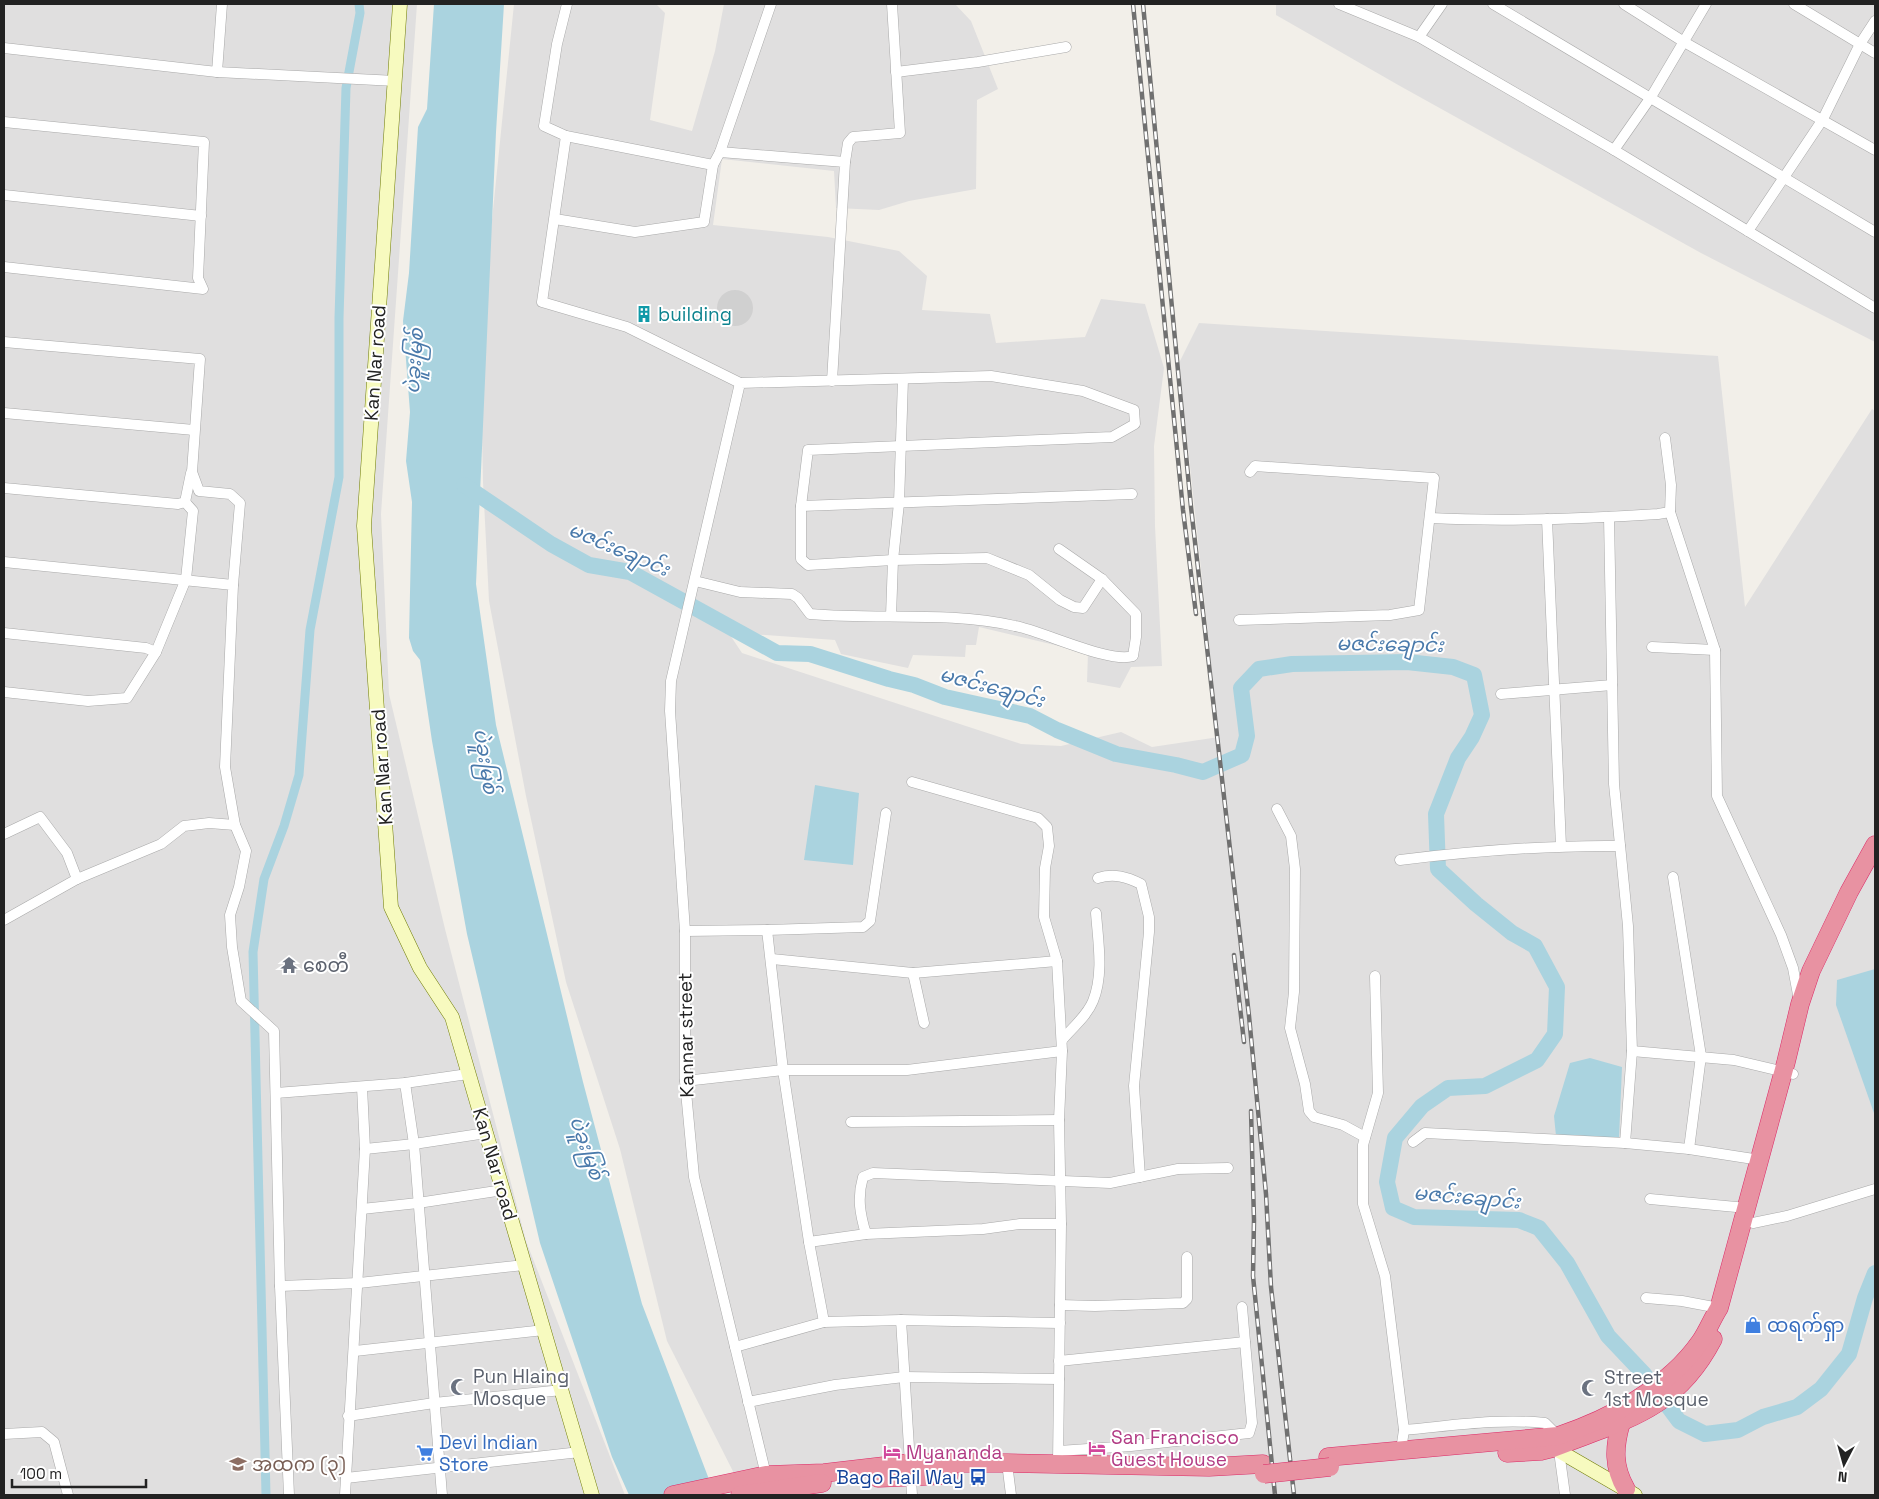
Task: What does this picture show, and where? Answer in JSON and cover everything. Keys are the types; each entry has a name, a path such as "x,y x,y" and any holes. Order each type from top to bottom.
{"highway":[{"path":"674,1495 758,1488 824,1473 910,1469 1007,1468 1211,1478 1401,1450 1555,1443 1621,1423 1657,1396 1707,1350 1728,1312 1750,1216 1788,1073 1800,1004 1811,971 1823,945 1875,845"},
{"path":"1680,1375 1700,1343 1718,1308 1750,1216 1760,1160 1818,984 1854,904 1875,865"},
{"path":"1329,1462 1541,1451 1580,1428 1657,1396"},
{"path":"1621,1423 1615,1452 1616,1466 1631,1492"},
{"path":"1007,1468 1059,1457 1264,1469"}],"street":[{"path":"217,72 222,4"},
{"name":"Kan Nar road","path":"400,4 364,526 392,907 420,968 452,1017 592,1495"},
{"path":"567,4 557,44 544,126 566,136 713,165"},
{"path":"555,218 636,232 704,222 713,165 720,152 771,4"},
{"path":"832,381 845,162 848,143 854,137 900,133 892,4"},
{"path":"1339,4 1419,37 1614,150 1875,308"},
{"path":"1419,37 1442,4"},
{"path":"1493,4 1875,232"},
{"path":"1624,4 1684,42 1875,150"},
{"path":"1614,150 1651,97 1706,4"},
{"path":"1794,4 1875,54"},
{"path":"1748,231 1823,119 1860,44 1875,21"},
{"path":"896,72 978,62 1066,47"},
{"path":"4,48 217,72 396,81"},
{"path":"4,122 204,142 198,278 203,289 4,267"},
{"path":"566,136 542,302 626,328 740,383 991,376 1083,390 1134,410 1135,424 1112,437 808,450 801,506 801,559 808,565 893,560 987,558 1029,575 1060,600 1074,607 1083,608 1102,579"},
{"path":"720,152 845,162"},
{"path":"4,195 201,216"},
{"path":"4,342 200,359 192,472 185,502"},
{"path":"892,616 893,560 899,503 899,447 903,379"},
{"name":"Kannar street","path":"740,383 671,681 670,711 684,931 685,1081 694,1177 748,1402 758,1488"},
{"path":"4,413 194,430"},
{"path":"1665,438 1671,485 1670,512 1715,650 1717,796 1781,934 1793,968 1800,1004"},
{"path":"1239,620 1390,615 1419,610 1431,518 1434,478 1255,466 1250,472"},
{"path":"192,472 199,491 230,494 240,503 233,585 225,768 235,825 246,851 239,887 230,914 232,947 240,1002 274,1031 280,1286 289,1495"},
{"path":"4,488 178,504 185,502"},
{"path":"801,506 1132,494"},
{"path":"4,692 88,701 127,698 156,652 186,579 193,511 185,502"},
{"path":"1431,518 1486,521 1609,517 1670,512"},
{"path":"1609,517 1614,784 1628,926 1632,1052 1625,1143"},
{"path":"1547,519 1561,846"},
{"path":"694,585 740,592 792,594 798,598 810,614 968,619 1016,626 1087,649 1126,658 1132,656 1136,637 1136,614 1102,579 1059,549"},
{"path":"4,562 233,585"},
{"path":"4,633 146,648 156,652"},
{"path":"1652,647 1715,650"},
{"path":"1501,694 1612,685"},
{"path":"912,782 1038,818 1047,827 1048,846 1045,868 1044,917 1057,960 1062,1040 1059,1120 1061,1180 1059,1457 1131,1446 1249,1433 1252,1423 1242,1307"},
{"path":"1277,809 1291,836 1295,869 1294,992 1290,1028 1305,1084 1309,1111 1314,1117 1343,1125 1365,1137"},
{"path":"684,931 863,927 870,921 886,813"},
{"path":"4,834 40,817 67,854 77,879"},
{"path":"4,920 77,879 161,844 184,826 209,823 235,825"},
{"path":"1400,860 1478,850 1561,846 1620,846"},
{"path":"1098,878 1107,875 1126,877 1141,884 1149,917 1146,983 1134,1086 1140,1176"},
{"path":"1673,877 1701,1056 1688,1149"},
{"path":"1062,1040 1086,1013 1093,1001 1098,977 1099,954 1096,913"},
{"path":"767,930 772,959 783,1070 809,1242 824,1322"},
{"path":"772,959 913,973 1057,960"},
{"path":"913,973 924,1023"},
{"path":"1376,976 1378,1093 1365,1137 1362,1175 1363,1204 1385,1276 1404,1430 1401,1450"},
{"path":"685,1081 783,1070 907,1070 1062,1051"},
{"path":"1632,1052 1734,1060 1788,1073"},
{"path":"276,1093 405,1083 468,1074"},
{"path":"405,1083 414,1144 442,1495"},
{"path":"345,1495 348,1416 355,1351 359,1283 365,1149 362,1087"},
{"path":"851,1122 1059,1120"},
{"path":"365,1149 486,1133"},
{"path":"1413,1142 1425,1133 1625,1143 1688,1149 1760,1160"},
{"path":"866,1234 860,1214 858,1192 863,1178 873,1173 1110,1183 1178,1169 1228,1168"},
{"path":"1650,1199 1750,1216 1788,1216 1875,1189"},
{"path":"362,1209 418,1204 503,1190"},
{"path":"809,1242 866,1234 983,1229 1020,1224 1061,1224"},
{"path":"1060,1305 1096,1306 1183,1303 1187,1299 1187,1257"},
{"path":"280,1286 359,1283 524,1264"},
{"path":"1646,1298 1682,1301 1718,1308"},
{"path":"734,1347 824,1322 901,1320 1060,1323"},
{"path":"901,1320 912,1495"},
{"path":"355,1351 544,1330"},
{"path":"1059,1360 1245,1342"},
{"path":"748,1402 835,1385 904,1376 1059,1379"},
{"path":"348,1416 434,1403 562,1390"},
{"path":"1404,1430 1529,1421 1545,1423 1555,1443 1565,1495"},
{"path":"4,1434 42,1432 54,1442 68,1495"},
{"path":"1555,1443 1631,1492"},
{"path":"346,1478 580,1452"},
{"path":"1007,1468 1011,1495"}],"shaded area":[{"path":"4,4 417,4 381,514 389,694 445,929 526,1241 625,1495 4,1495"},
{"path":"514,4 656,4 665,13 650,120 692,131 715,51 724,4 955,4 971,21 998,89 977,100 976,189 909,201 879,210 836,208 834,171 722,159 713,225 828,237 899,251 927,276 922,310 990,314 996,343 1085,337 1101,299 1145,304 1164,368 1154,446 1155,526 1162,666 1131,667 1120,688 1087,682 1088,653 979,627 976,645 966,645 965,657 913,655 908,668 841,654 835,640 750,634 718,617 742,653 1021,744 1061,746 1121,732 1152,747 1219,737 1179,363 1199,323 1718,356 1745,607 1872,409 1875,411 1875,1495 745,1495 667,1341 620,1149 566,982 526,796 489,601 483,482 480,338"},
{"path":"1276,4 1875,4 1875,342 1701,253 1400,86 1276,15"},
{"path":"735,290 742,291 748,295 752,301 752,315 748,321 742,325 735,326 728,325 722,321 718,315 717,308 718,301 722,295 728,291"}],"water":[{"name":"ပဲခူးမြစ်","path":"434,4 504,4 496,132 476,584 496,725 583,1082 642,1304 715,1495 629,1495 612,1457 540,1243 467,934 432,741 420,660 413,651 409,638 412,502 406,461 410,412 403,321 409,273 418,127 427,109"},
{"path":"815,785 859,793 853,865 804,860"},
{"path":"1875,969 1875,1116 1836,1005 1837,980"},
{"path":"1590,1058 1622,1067 1619,1139 1575,1135 1556,1136 1554,1116 1570,1063"}],"waterway":[{"path":"266,1495 253,952 264,879 284,826 299,775 310,630 339,477 339,318 346,88 360,13 359,4"},
{"name":"မဇင်းချောင်း","path":"464,485 551,544 589,565 630,572 777,653 810,654 914,685 945,697 1030,716 1057,730 1116,754 1203,772 1242,755 1247,736 1241,688 1259,669 1292,664 1407,662 1453,667 1474,675 1482,715 1472,737 1458,758 1436,814 1438,869 1476,904 1512,933 1535,946 1557,987 1555,1034 1537,1060 1485,1086 1448,1088 1422,1106 1395,1138 1387,1182 1393,1208 1414,1217 1519,1220 1539,1228 1567,1263 1608,1336 1644,1374 1679,1421 1705,1434 1738,1430 1763,1417 1797,1407 1821,1389 1849,1354 1865,1298 1875,1273"}],"railway":[{"path":"1133,4 1183,510 1196,614"},
{"path":"1143,4 1191,507 1249,1016 1266,1194 1271,1287 1294,1495"},
{"path":"1234,955 1244,1042"},
{"path":"1251,1111 1254,1220 1253,1276 1275,1495"}],"place":[{"name":"building","path":"644,314"},
{"name":"စေတီ","path":"289,965"},
{"name":"ထရက်ရှာ","path":"1753,1325"},
{"name":"Pun Hlaing Mosque","path":"459,1387"},
{"name":"Street 1st Mosque","path":"1590,1388"},
{"name":"San Francisco Guest House","path":"1097,1448"},
{"name":"Myananda","path":"892,1452"},
{"name":"Devi Indian Store","path":"425,1453"},
{"name":"အထက (၃)","path":"238,1464"},
{"name":"Bago Rail Way","path":"978,1477"}]}
